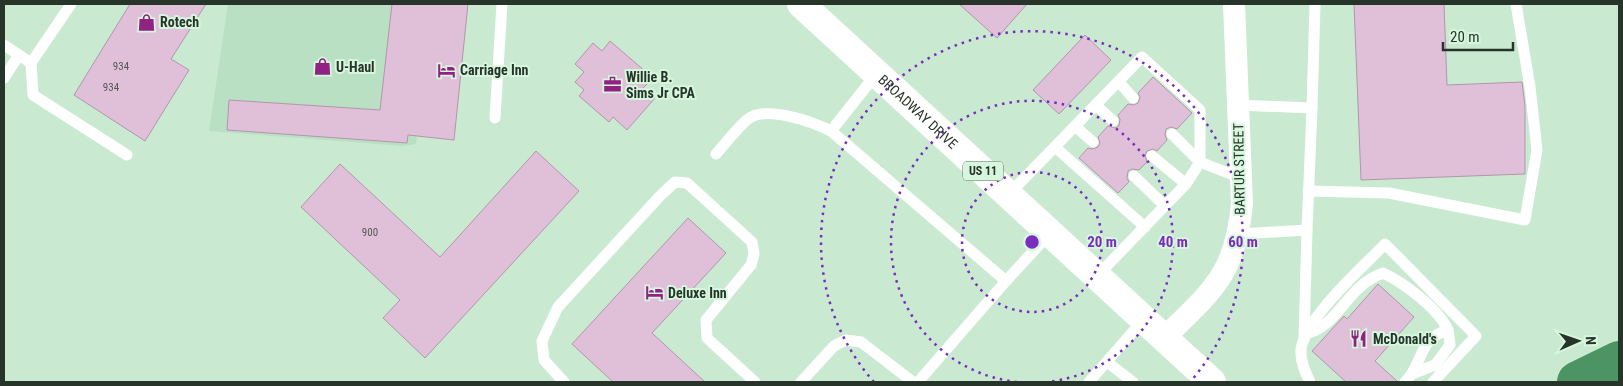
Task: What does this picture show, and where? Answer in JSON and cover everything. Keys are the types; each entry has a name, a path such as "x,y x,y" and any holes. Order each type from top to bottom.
{"main road":[{"name":"BROADWAY DRIVE","path":"802,4 1212,382"}],"street":[{"name":"BARTUR STREET","path":"1164,338 1200,303 1223,276 1240,234 1242,178 1237,105 1237,4"}],"lane":[{"path":"71,4 31,62 33,95 127,155"},
{"path":"494,118 502,4"},
{"path":"1306,338 1308,192 1315,4"},
{"path":"1308,192 1390,193 1525,220 1537,150 1516,4"},
{"path":"4,45 31,62"},
{"path":"4,78 19,55"},
{"path":"1008,194 1076,127 1142,57 1200,110 1200,162 1186,184 1097,276"},
{"path":"831,131 877,73"},
{"path":"1119,82 1133,98"},
{"path":"1096,105 1113,120"},
{"path":"1237,105 1312,108"},
{"path":"716,154 750,118 774,114 811,120 831,131 1006,281"},
{"path":"1076,127 1093,142"},
{"path":"1172,134 1200,162 1242,178"},
{"path":"1055,147 1145,227"},
{"path":"1152,156 1186,184"},
{"path":"1134,176 1165,206"},
{"path":"564,382 544,360 542,342 558,308 675,182 687,183 752,242 754,254 751,265 706,320 707,338 755,382"},
{"path":"1240,234 1307,230"},
{"path":"918,382 1050,233"},
{"path":"1310,382 1303,370 1301,350 1317,316 1385,244 1476,336 1433,382"},
{"path":"1306,338 1320,329 1369,278 1383,273 1398,280 1443,319 1448,330 1450,345 1434,365 1414,373 1405,382"},
{"path":"1090,382 1144,320"},
{"path":"1414,373 1419,355 1436,333 1448,330"},
{"path":"801,382 834,346 846,340 860,342 913,382"},
{"path":"1107,362 1133,382"}],"shaded area":[{"name":"U-Haul","path":"228,4 433,4 416,144 403,146 209,131"}],"building":[{"path":"130,4 206,4 171,59 189,70 145,141 74,95"},
{"path":"392,4 468,4 454,140 408,135 407,143 227,130 229,100 380,110"},
{"path":"959,4 1027,4 997,38"},
{"path":"1354,4 1444,4 1447,85 1522,82 1525,106 1525,174 1361,180"},
{"path":"1085,35 1111,60 1059,114 1033,90"},
{"name":"Willie B. Sims Jr CPA","path":"610,41 653,78 643,88 655,98 627,130 613,117 609,122 579,96 584,90 575,82 584,72 575,64 593,43 602,51"},
{"path":"1153,77 1192,113 1177,129 1171,127 1166,129 1165,135 1167,140 1157,151 1153,149 1147,151 1145,155 1147,162 1139,170 1132,169 1128,171 1127,178 1129,182 1118,193 1079,158 1088,148 1098,147 1100,143 1098,137 1108,126 1115,128 1119,126 1120,119 1118,115 1128,104 1134,105 1138,103 1140,97 1138,93"},
{"path":"536,151 579,191 425,358 383,318 400,300 301,207 340,164 440,257"},
{"name":"Deluxe Inn","path":"688,218 726,253 652,333 705,382 613,382 572,344"},
{"name":"McDonald's","path":"1378,284 1414,317 1375,361 1398,382 1346,382 1312,351 1344,316 1347,319"}],"waterway":[{"path":"1578,382 1619,362"}],"place":[{"name":"Rotech","path":"146,22"},
{"name":"U-Haul","path":"322,67"},
{"name":"Carriage Inn","path":"446,70"},
{"name":"Willie B. Sims Jr CPA","path":"612,85"},
{"name":"Deluxe Inn","path":"654,293"},
{"name":"McDonald's","path":"1359,339"}]}
